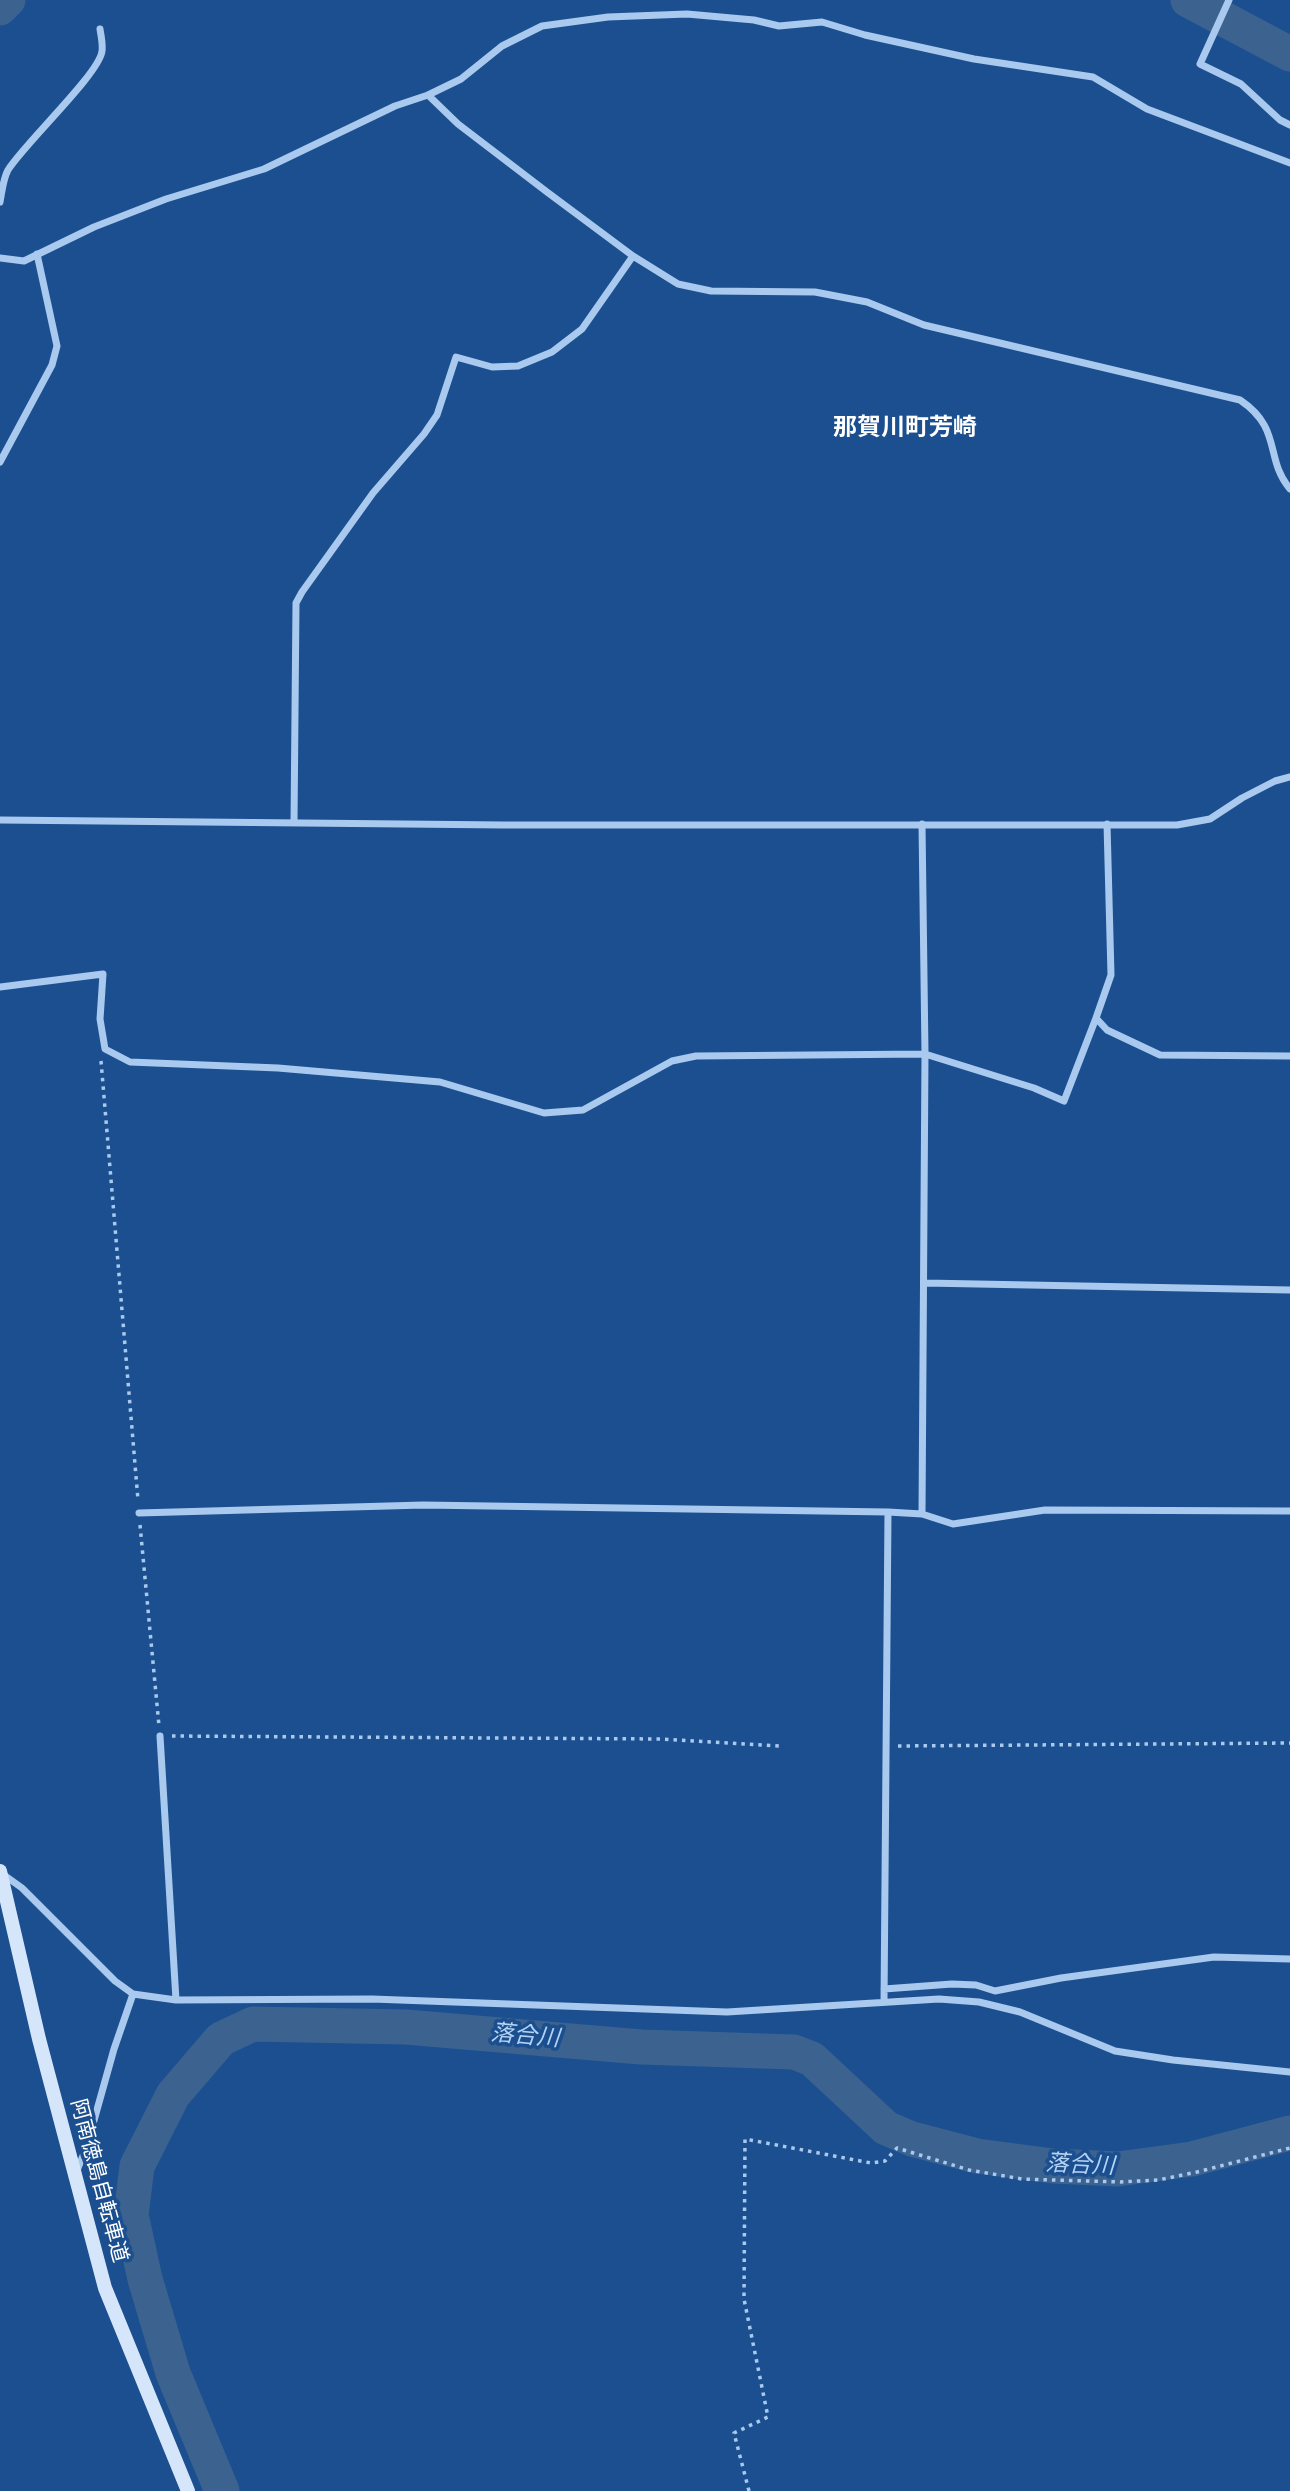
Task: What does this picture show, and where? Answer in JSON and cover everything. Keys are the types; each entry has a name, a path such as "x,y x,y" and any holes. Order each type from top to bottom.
{"main road":[{"name":"阿南徳島自転車道","path":"0,1872 20,1964 105,2288 188,2491"}],"street":[{"path":"1229,0 1200,64 1241,84 1280,120 1290,125"},
{"path":"0,258 24,261 94,228 166,199 264,169 395,106 428,95 461,79 502,46 542,26 608,18 687,13 754,20 779,26 822,22 865,35 974,59 1093,78 1147,109 1290,163"},
{"path":"0,202 6,173 43,126 92,73 103,53 100,29"},
{"path":"428,95 458,124 633,257 678,284 711,291 815,292 867,302 924,325 1240,400 1257,411 1269,431 1282,479 1290,489"},
{"path":"0,462 52,365 57,346 37,254"},
{"path":"294,823 296,603 302,592 373,494 424,434 436,415 456,357 492,367 518,366 552,352 582,329 633,257"},
{"path":"0,820 1177,825 1210,819 1242,798 1290,776"},
{"path":"922,824 925,1054 922,1514"},
{"path":"0,987 103,974 100,1019 105,1049 131,1062 278,1068 440,1082 544,1113 583,1110 672,1061 696,1056 925,1054 1034,1088 1064,1101 1111,975 1107,824"},
{"path":"1096,1018 1107,1030 1160,1055 1290,1056"},
{"path":"925,1283 1290,1290"},
{"path":"139,1513 423,1505 888,1512 922,1514 953,1524 1045,1510 1290,1511"},
{"path":"884,2002 888,1512"},
{"path":"160,1736 176,2000"},
{"path":"0,1872 22,1888 115,1982 132,1994 176,2000 372,1999 727,2012 939,1999 979,2002 1020,2012 1115,2051 1290,2072"},
{"path":"884,1989 952,1984 976,1985 995,1991 1061,1978 1214,1957 1290,1959"},
{"path":"74,2175 86,2149 132,1994"}],"path":[{"path":"105,1049 100,1062 160,1736 660,1739 779,1746"},
{"path":"898,1758 898,1745 1290,1743"},
{"path":"749,2491 734,2433 768,2417 744,2299 745,2139 871,2163 885,2161 897,2148 969,2170 1022,2179 1120,2182 1158,2180 1290,2148"}],"waterway":[{"path":"0,8 8,0"},
{"path":"1188,0 1290,54"},
{"name":"落合川","path":"222,2491 173,2373 145,2279 131,2215 137,2166 173,2095 221,2039 253,2024 406,2027 641,2047 794,2052 812,2059 886,2128 912,2139 977,2156 1053,2166 1118,2169 1192,2159 1290,2133"}],"district":[{"name":"那賀川町芳崎","path":"905,429"}]}
